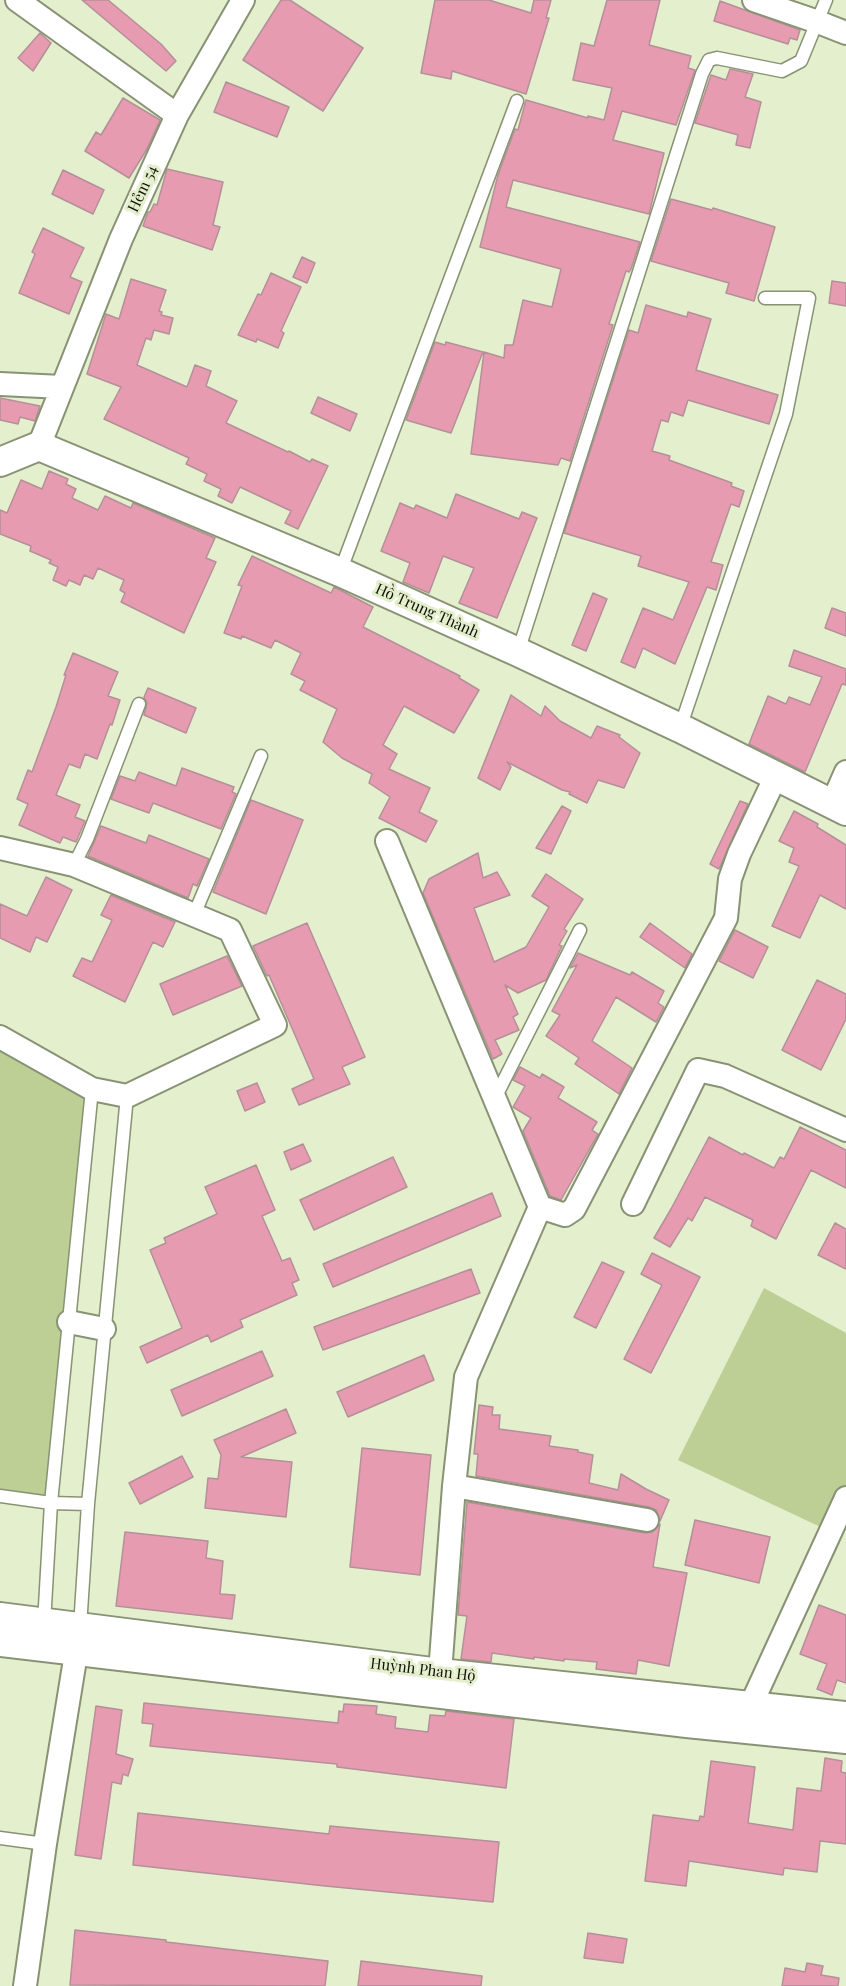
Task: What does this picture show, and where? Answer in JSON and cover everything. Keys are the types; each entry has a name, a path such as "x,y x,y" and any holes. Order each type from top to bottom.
{"street":[{"path":"17,0 177,115"},
{"name":"Hẻm 54","path":"39,446 121,239 177,115 243,0"},
{"path":"754,0 846,33"},
{"path":"0,384 62,387"},
{"path":"0,462 39,446"},
{"name":"Hồ Trung Thành","path":"39,446 340,572 518,652 680,728 839,808"},
{"path":"839,808 846,772"},
{"path":"540,1207 565,1215 574,1209 726,918 730,879 739,854 776,776"},
{"path":"387,841 540,1207 466,1377 454,1486 440,1673"},
{"path":"0,848 74,865 230,930 275,1025 127,1096 92,1089 0,1037"},
{"path":"633,1204 698,1070 725,1076 846,1130"},
{"path":"69,1322 104,1329"},
{"path":"454,1486 647,1520"},
{"path":"749,1718 846,1498"},
{"name":"Huỳnh Phan Hộ","path":"0,1617 44,1623 78,1639 749,1718 846,1716"},
{"path":"25,1986 78,1639"},
{"name":"Huỳnh Phan Hộ","path":"0,1642 78,1639 440,1673 749,1718 846,1738"}],"lane":[{"path":"518,652 702,74 709,60 717,58 782,71 801,61 826,0"},
{"path":"340,572 518,102"},
{"path":"680,728 786,414 809,298 765,298"},
{"path":"74,865 87,839 139,704"},
{"path":"194,915 261,756"},
{"path":"495,1098 580,930"},
{"path":"44,1623 51,1503 92,1089"},
{"path":"78,1639 88,1504 127,1096"},
{"path":"0,1496 51,1503 88,1504"},
{"path":"0,1838 45,1844"}],"green space":[{"path":"0,1037 92,1089 51,1503 0,1496"},
{"path":"764,1288 846,1333 846,1489 827,1530 678,1460"}],"building":[{"path":"82,0 108,0 161,44 176,61 166,71"},
{"path":"281,0 290,0 363,48 323,111 243,60"},
{"path":"435,0 489,0 531,13 534,0 551,0 546,18 549,18 526,94 452,71 451,79 421,73"},
{"path":"607,0 660,0 649,45 691,56 688,68 695,70 676,125 622,111 613,140 664,153 649,214 513,180 506,207 640,242 631,269 629,272 626,271 609,324 613,325 570,461 561,458 558,465 471,454 484,352 504,358 505,345 513,345 523,300 552,307 561,269 480,247 498,175 515,129 518,130 526,100 588,118 588,116 604,120 612,88 573,80 581,43 594,46"},
{"path":"720,1 800,30 797,40 790,38 788,44 714,21"},
{"path":"40,33 51,43 33,71 18,58"},
{"path":"730,69 753,74 745,97 761,102 750,148 736,145 738,135 695,123 711,75 726,80"},
{"path":"226,82 289,107 277,137 214,112"},
{"path":"123,98 160,120 147,149 129,178 85,151 96,132 101,135"},
{"path":"167,169 223,182 213,225 220,227 212,250 143,226 148,212 154,204 157,205"},
{"path":"63,170 104,190 93,214 52,194"},
{"path":"671,199 712,210 713,208 775,227 754,301 726,293 729,283 651,261"},
{"path":"43,228 84,248 70,277 82,282 69,314 19,293 35,254 32,252"},
{"path":"302,257 315,263 307,283 293,277"},
{"path":"271,273 301,287 281,331 284,333 278,348 257,339 256,342 238,335"},
{"path":"131,279 166,290 159,311 162,312 161,315 173,318 169,334 154,330 151,340 146,338 137,365 187,387 195,365 211,371 206,386 237,401 226,423 310,462 312,459 328,466 298,529 285,523 291,511 240,487 232,503 218,496 221,489 204,481 207,474 186,464 189,458 104,419 121,387 87,374 106,314 119,319"},
{"path":"832,281 846,283 846,306 829,303"},
{"path":"646,305 687,317 688,312 711,319 696,370 778,395 769,424 688,400 683,416 671,412 668,422 661,420 652,451 670,456 669,460 732,483 731,486 744,491 739,507 731,504 711,562 723,565 716,590 707,587 675,664 643,648 635,668 621,662 643,608 673,620 689,582 638,566 641,556 564,533 629,330 638,333"},
{"path":"435,342 445,345 446,342 483,352 451,433 406,420"},
{"path":"318,397 357,414 350,431 311,413"},
{"path":"0,398 40,406 35,421 20,417 18,424 0,420"},
{"path":"49,471 68,479 66,484 76,489 72,498 98,510 105,496 131,508 133,503 215,538 206,558 216,562 184,633 121,602 125,593 120,590 124,580 98,568 93,579 84,575 80,585 69,580 66,586 53,580 58,567 49,563 51,560 30,551 31,546 0,534 0,510 7,513 21,480 42,489"},
{"path":"456,494 519,519 522,512 537,518 497,618 459,603 474,568 443,556 429,593 403,582 410,563 381,551 400,503 414,509 416,505 447,518"},
{"path":"252,556 331,593 334,587 373,607 363,627 460,676 459,678 479,690 454,733 404,706 383,745 397,754 389,769 430,788 419,812 437,821 426,842 379,818 390,797 369,783 372,774 342,758 323,742 337,709 300,690 305,681 291,674 301,653 275,640 271,648 242,636 241,639 224,633 242,586 238,585"},
{"path":"593,593 607,599 586,651 572,645"},
{"path":"832,608 846,613 846,636 825,628"},
{"path":"794,650 846,669 846,685 842,684 805,772 749,744 768,696 786,704 789,697 810,705 822,677 789,666"},
{"path":"73,653 118,672 108,696 120,700 97,759 85,754 80,768 69,764 56,795 80,805 75,817 85,821 76,842 63,837 60,843 19,825 28,804 17,799 28,770 32,772"},
{"path":"148,688 196,708 186,733 144,715 147,703 144,697"},
{"path":"511,695 541,716 545,706 560,721 591,738 597,726 620,735 619,737 640,753 624,788 598,780 587,803 569,794 570,792 507,762 511,767 500,790 478,778"},
{"path":"182,768 234,787 232,792 236,794 221,829 153,803 149,813 111,799 120,776 135,781 139,772 176,786"},
{"path":"251,800 303,820 266,914 213,892"},
{"path":"740,801 748,804 719,869 710,864"},
{"path":"562,806 571,811 551,854 536,848"},
{"path":"794,811 818,824 817,827 846,845 846,909 820,895 800,938 772,926 799,866 789,862 794,848 779,841"},
{"path":"101,826 146,843 149,835 209,859 197,886 193,884 188,898 88,856"},
{"path":"478,853 483,878 497,872 510,895 474,908 494,962 526,947 549,907 532,896 546,874 583,899 564,929 567,931 559,945 562,946 546,980 518,993 505,985 518,1014 513,1017 519,1030 495,1040 502,1054 493,1059 423,893 429,879"},
{"path":"46,877 72,890 47,942 36,937 30,952 0,938 0,904 27,916"},
{"path":"111,895 175,922 163,947 153,942 125,1002 73,976 82,958 92,962 112,920 101,915"},
{"path":"307,923 365,1057 342,1067 350,1084 299,1105 292,1089 314,1079 269,975 267,976 253,946"},
{"path":"650,923 692,954 685,968 640,937"},
{"path":"735,930 768,947 753,978 719,961"},
{"path":"578,953 630,975 632,972 664,991 658,1003 664,1007 656,1022 616,997 592,1041 632,1068 619,1094 575,1064 579,1058 546,1036 560,1015 552,1011 577,965 570,968"},
{"path":"227,956 242,986 173,1015 160,984"},
{"path":"817,980 846,994 846,1019 821,1070 782,1050"},
{"path":"520,1067 540,1078 542,1074 564,1087 558,1098 597,1122 592,1130 598,1134 561,1200 550,1196 523,1131 531,1118 513,1107 525,1086 513,1080"},
{"path":"257,1083 265,1102 245,1111 237,1091"},
{"path":"800,1127 846,1150 846,1188 811,1170 776,1239 751,1226 753,1220 705,1197 692,1221 688,1218 670,1247 654,1238 709,1137 774,1168 780,1157 784,1159"},
{"path":"303,1144 311,1161 291,1170 284,1152"},
{"path":"393,1157 407,1187 314,1230 300,1200"},
{"path":"256,1165 275,1210 262,1216 282,1261 290,1258 299,1280 292,1283 297,1295 240,1320 243,1327 211,1342 208,1335 147,1363 140,1347 182,1328 150,1250 166,1243 164,1238 217,1214 205,1187"},
{"path":"492,1193 501,1216 333,1287 323,1264"},
{"path":"835,1223 846,1229 846,1269 818,1255"},
{"path":"652,1253 700,1277 651,1373 624,1359 662,1285 641,1274"},
{"path":"602,1262 624,1272 596,1328 574,1317"},
{"path":"471,1269 480,1293 323,1350 314,1327"},
{"path":"262,1351 273,1376 182,1416 171,1390"},
{"path":"424,1355 434,1380 348,1417 337,1392"},
{"path":"479,1405 493,1407 492,1415 500,1415 499,1429 551,1436 549,1446 578,1450 578,1452 593,1455 589,1483 618,1490 621,1474 669,1500 660,1521 656,1510 649,1507 476,1476 478,1454 474,1454"},
{"path":"286,1409 296,1433 241,1457 292,1462 286,1517 205,1508 208,1478 218,1479 221,1455 214,1440"},
{"path":"362,1448 431,1455 420,1575 350,1567"},
{"path":"182,1456 193,1477 140,1504 129,1483"},
{"path":"467,1502 645,1533 652,1532 660,1524 653,1567 687,1573 669,1666 638,1660 636,1674 596,1669 597,1662 564,1659 564,1661 534,1657 534,1659 492,1653 491,1662 461,1659 467,1616 458,1615"},
{"path":"695,1520 770,1537 759,1583 685,1565"},
{"path":"125,1532 208,1541 206,1558 223,1561 220,1594 235,1595 232,1619 116,1606"},
{"path":"819,1605 846,1615 846,1683 837,1680 832,1695 817,1689 827,1664 800,1654"},
{"path":"144,1703 338,1723 339,1711 343,1712 344,1704 377,1706 376,1714 396,1717 395,1728 428,1732 430,1715 445,1716 446,1711 514,1719 506,1788 337,1767 337,1764 150,1746 153,1724 142,1723"},
{"path":"96,1706 122,1710 116,1754 133,1759 128,1776 123,1774 121,1784 112,1782 101,1859 75,1855"},
{"path":"825,1758 842,1761 841,1772 846,1773 846,1844 820,1841 817,1872 784,1868 783,1875 689,1861 686,1886 645,1881 653,1815 699,1821 700,1816 704,1817 711,1761 755,1767 748,1823 793,1830 797,1788 821,1791"},
{"path":"138,1813 329,1834 330,1826 499,1842 493,1902 133,1865"},
{"path":"75,1930 328,1961 325,1986 70,1985"},
{"path":"588,1933 627,1939 623,1963 584,1958"},
{"path":"361,1961 482,1976 481,1986 358,1986"},
{"path":"807,1963 823,1966 821,1975 839,1978 838,1986 782,1986 785,1968 805,1972"}]}
